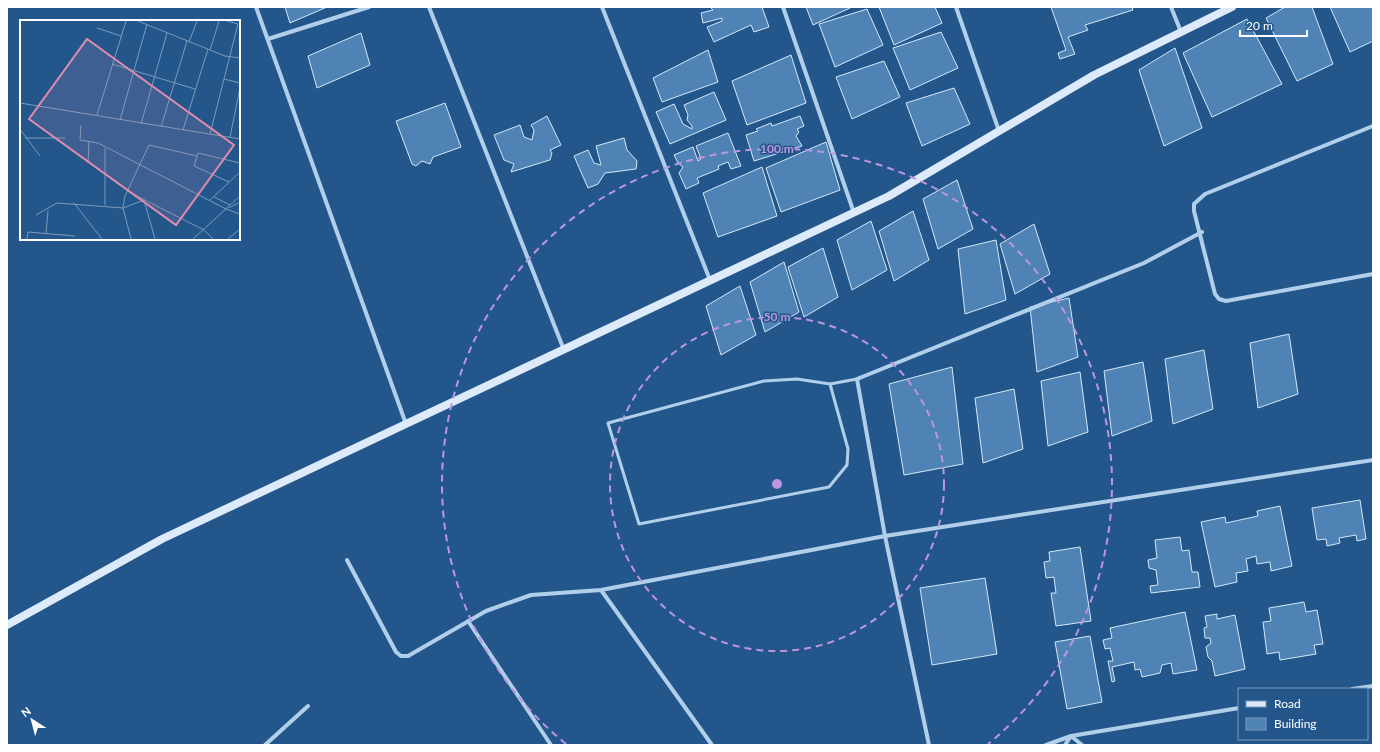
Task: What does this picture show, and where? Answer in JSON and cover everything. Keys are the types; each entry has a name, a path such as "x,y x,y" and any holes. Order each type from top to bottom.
{"street":[{"path":"256,7 406,424"},
{"path":"268,40 369,7"},
{"path":"429,7 564,350"},
{"path":"602,7 710,280"},
{"path":"782,7 854,213"},
{"path":"956,7 999,131"},
{"path":"1171,7 1181,32"},
{"path":"7,626 162,539 889,196 1094,75 1232,7"},
{"path":"1373,126 1205,194 1194,204 1194,211 1215,294 1219,299 1226,301 1373,274"},
{"path":"929,745 885,536 857,379 1144,263 1202,232"},
{"path":"347,560 396,652 401,656 408,656 486,611 531,595 601,590 885,536 1373,460"},
{"path":"601,590 712,745"},
{"path":"468,621 551,745"},
{"path":"1359,688 1373,686"},
{"path":"266,745 308,706"},
{"path":"1046,745 1071,736 1238,708"},
{"path":"1065,745 1071,736"},
{"path":"1071,736 1082,745"}],"lane":[{"path":"830,384 848,449 847,465 829,487 638,524 608,423 764,381 797,379 830,384 857,379"}],"building":[{"path":"285,7 327,7 290,23"},
{"path":"710,7 762,7 769,27 754,32 751,25 714,42 707,27 722,21 722,18 703,23 701,13 713,10"},
{"path":"806,7 852,7 813,25"},
{"path":"879,7 935,7 942,23 894,45"},
{"path":"1051,7 1132,7 1133,10 1085,25 1088,30 1068,37 1075,54 1060,59 1058,53 1066,50"},
{"path":"1285,7 1312,7 1333,64 1297,81 1266,18"},
{"path":"1330,7 1373,7 1373,41 1350,52"},
{"path":"867,9 883,45 835,67 819,24"},
{"path":"1247,19 1282,84 1212,117 1183,53"},
{"path":"941,32 958,68 910,90 893,48"},
{"path":"361,33 370,65 317,88 308,56"},
{"path":"1175,48 1202,128 1164,146 1139,70"},
{"path":"708,50 718,82 662,102 653,78"},
{"path":"791,55 806,103 747,125 732,81"},
{"path":"884,61 900,97 852,119 836,77"},
{"path":"954,88 970,124 922,146 906,103"},
{"path":"714,92 726,120 670,144 656,112 674,104 683,124 692,129 692,126 687,120 688,115 684,105"},
{"path":"445,103 461,147 433,157 430,164 422,161 416,166 412,164 396,121"},
{"path":"547,116 561,145 550,150 552,153 550,160 511,172 514,164 504,160 494,135 520,125 524,137 532,140 534,130 531,125"},
{"path":"800,116 804,126 797,129 799,132 796,136 802,146 754,161 746,135 758,131 756,129 771,123 772,126"},
{"path":"728,133 741,166 731,169 728,162 718,166 719,169 697,178 699,183 686,189 679,173 683,167 678,163 674,155 693,147 698,161 701,159 696,146"},
{"path":"624,138 627,150 637,161 636,169 605,173 598,184 588,188 574,156 588,150 594,163 601,165 596,146"},
{"path":"826,142 840,190 781,212 766,168"},
{"path":"762,167 777,216 718,237 703,193"},
{"path":"957,180 973,229 938,249 923,199"},
{"path":"913,211 929,260 894,281 879,231"},
{"path":"871,221 887,270 852,290 837,240"},
{"path":"1034,224 1050,274 1015,294 1000,244"},
{"path":"996,240 1006,300 965,314 958,249"},
{"path":"823,248 838,297 804,317 788,267"},
{"path":"784,262 799,312 765,332 750,282"},
{"path":"740,286 756,335 721,355 706,306"},
{"path":"1069,298 1078,357 1037,372 1030,307"},
{"path":"1289,334 1298,394 1258,408 1250,343"},
{"path":"1204,350 1213,409 1173,424 1165,359"},
{"path":"1143,362 1152,421 1112,436 1104,371"},
{"path":"952,367 963,464 904,475 889,384"},
{"path":"1080,372 1088,432 1048,446 1041,381"},
{"path":"1014,389 1023,449 983,463 975,398"},
{"path":"1360,500 1366,539 1357,541 1356,535 1339,538 1340,543 1327,546 1326,539 1317,540 1312,508"},
{"path":"1280,506 1292,566 1271,571 1270,562 1257,564 1256,556 1246,559 1248,571 1236,573 1237,582 1215,587 1201,522 1225,517 1226,523 1258,516 1257,511"},
{"path":"1180,537 1182,551 1189,550 1192,572 1198,572 1200,587 1151,593 1150,586 1158,585 1156,570 1149,568 1148,560 1157,558 1155,540"},
{"path":"1080,547 1091,621 1056,626 1051,593 1056,593 1054,577 1046,578 1044,562 1050,561 1049,552"},
{"path":"985,578 997,654 932,665 920,588"},
{"path":"1304,602 1306,612 1317,610 1323,644 1314,645 1316,654 1280,660 1279,652 1267,654 1263,622 1271,621 1269,608"},
{"path":"1185,612 1197,670 1173,674 1171,663 1162,665 1160,673 1142,677 1140,669 1135,670 1134,662 1112,667 1115,681 1112,682 1108,661 1113,661 1110,648 1105,649 1103,640 1112,638 1110,628"},
{"path":"1217,614 1217,619 1235,615 1245,669 1215,676 1212,661 1208,657 1206,647 1211,643 1210,638 1205,638 1204,628 1207,627 1205,616"},
{"path":"1090,636 1102,702 1067,709 1055,642"}]}
